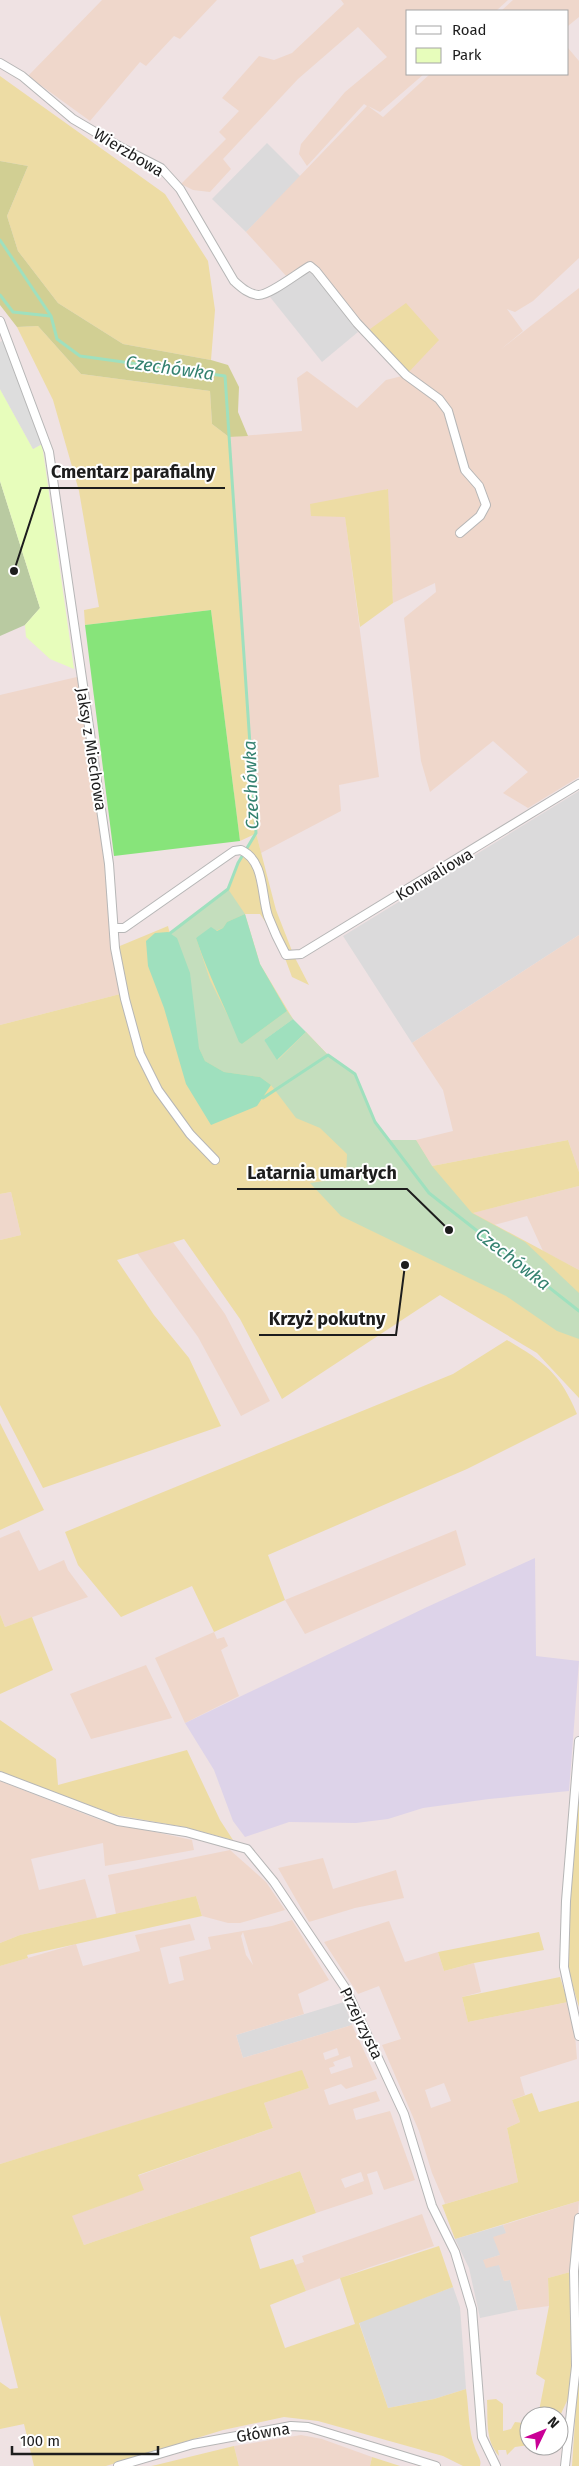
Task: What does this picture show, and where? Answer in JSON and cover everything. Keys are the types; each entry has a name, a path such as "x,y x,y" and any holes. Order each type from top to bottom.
{"street":[{"name":"Wierzbowa","path":"0,63 22,76 73,119 161,168 180,189 234,282 247,292 260,296 268,293 310,266 316,271 357,324 406,375 438,399 448,411 465,470 479,486 486,505 480,516 460,533"},
{"name":"Jaksy z Miechowa","path":"0,322 49,452 109,864 115,948 125,999 140,1054 169,1106 215,1160"},
{"name":"Konwaliowa","path":"114,928 124,928 234,851 241,850 253,858 258,870 268,914 286,955 301,954 579,784"},
{"path":"579,1741 566,1901 564,1967 579,2036"},
{"name":"Przejrzysta","path":"0,1776 118,1821 186,1832 247,1849 274,1882 346,1989 404,2114 432,2206 454,2252 472,2309 482,2437 496,2466"},
{"path":"565,2466 576,2366 574,2271 579,2218"},
{"name":"Główna","path":"118,2466 193,2444 291,2426 308,2427 436,2466"}],"shaded area":[{"path":"102,0 217,0 180,39 174,36 146,66 140,62 90,121 28,76"},
{"path":"341,0 508,0 497,10 406,10 406,75 423,75 380,112 368,106 383,117 429,75 569,75 569,49 579,61 579,258 533,301 515,312 507,309 523,331 500,350 579,288 579,777 528,808 503,793 528,772 493,741 430,792 421,761 404,618 436,592 435,583 393,603 387,489 312,516 345,516 379,777 339,785 341,811 261,853 256,833 229,437 302,431 297,378 307,371 357,408 386,380 406,375 310,266 288,278 246,232 367,106 364,104 307,166 299,154 301,144 345,92 387,57 358,27 298,79 223,159 231,169 210,192 193,190 181,184 226,139 219,132 239,111 222,98 259,56 274,60 292,53 344,4"},
{"path":"513,0 579,0 579,17 569,25 569,10 502,10"},
{"path":"0,76 165,194 208,261 215,310 211,360 123,344 58,303 18,251 7,216 28,166 0,161"},
{"path":"267,143 301,177 246,232 212,199"},
{"path":"0,161 28,166 7,216 18,251 58,303 123,344 211,360 228,365 239,387 238,412 248,436 229,437 212,424 210,391 81,374 38,326 17,327 0,305"},
{"path":"306,272 314,274 358,332 322,362 270,297"},
{"path":"406,303 439,340 406,375 366,332"},
{"path":"38,326 81,374 210,391 212,424 229,437 256,833 276,910 294,956 309,985 292,977 279,942 260,914 245,914 260,964 293,1019 264,1040 277,1060 306,1032 328,1055 355,1074 375,1122 389,1140 416,1140 432,1166 568,1140 579,1172 579,1186 473,1213 579,1270 579,1398 537,1353 440,1295 282,1399 240,1319 184,1239 117,1260 154,1315 189,1358 221,1426 43,1488 0,1405 0,1240 21,1235 11,1192 0,1194 0,1025 124,993 115,948 168,926 170,934 228,889 238,863 255,834 240,841 211,610 85,625 84,610 99,607 79,491 53,400 17,327"},
{"path":"4,340 42,444 33,449 0,389 0,342"},
{"path":"0,481 40,608 25,625 0,636"},
{"path":"388,489 393,603 360,627 345,517 311,516 310,504"},
{"path":"81,676 124,993 0,1025 0,695"},
{"path":"579,791 579,935 412,1043 343,936"},
{"path":"228,889 245,914 227,922 223,928 196,938 210,980 242,1044 287,1011 293,1019 264,1040 278,1060 306,1032 328,1055 355,1074 375,1122 389,1140 416,1140 432,1166 472,1213 525,1242 579,1293 579,1339 557,1331 506,1296 341,1216 310,1183 346,1178 347,1154 320,1128 296,1118 271,1085 260,1077 224,1072 205,1061 199,1048 169,934"},
{"path":"245,914 260,964 287,1011 242,1044 239,1042 196,938 211,927 217,931 223,928 227,922"},
{"path":"168,932 177,938 190,973 199,1048 205,1061 224,1072 260,1077 271,1085 257,1106 211,1125 186,1084 164,1008 148,966 146,941 155,933"},
{"path":"579,935 579,1172 568,1140 432,1166 416,1140 453,1131 443,1090 412,1043"},
{"path":"293,1019 306,1032 277,1060 264,1040"},
{"path":"579,1186 579,1270 543,1251 527,1216 494,1225 472,1213"},
{"path":"11,1192 21,1235 0,1240 0,1194"},
{"path":"173,1242 225,1314 270,1401 241,1416 198,1337 137,1253"},
{"path":"507,1340 550,1370 564,1388 577,1414 467,1469 268,1555 285,1600 214,1632 192,1586 121,1617 78,1565 65,1532 453,1374"},
{"path":"0,1423 44,1510 0,1530"},
{"path":"19,1530 39,1571 64,1560 68,1570 88,1597 5,1627 0,1614 0,1538"},
{"path":"456,1530 466,1565 305,1634 285,1600"},
{"path":"535,1558 536,1656 579,1661 569,1791 423,1808 388,1819 356,1823 289,1822 245,1837 233,1821 214,1770 185,1723 427,1607"},
{"path":"0,1614 5,1627 32,1617 53,1670 0,1694"},
{"path":"214,1632 217,1639 224,1637 228,1646 221,1650 239,1696 185,1723 155,1658"},
{"path":"146,1665 172,1718 91,1739 70,1694"},
{"path":"0,1720 56,1759 58,1785 187,1750 220,1820 233,1840 184,1827 116,1815 0,1772"},
{"path":"579,1759 579,2007 566,1963 567,1922"},
{"path":"0,1781 100,1820 192,1840 194,1850 105,1866 103,1843 31,1859 39,1890 85,1879 97,1918 20,1935 0,1943"},
{"path":"230,1850 266,1882 285,1910 240,1923 228,1923 202,1916 196,1896 116,1914 108,1875"},
{"path":"323,1858 333,1889 396,1870 404,1898 355,1908 309,1922 278,1868"},
{"path":"196,1896 202,1916 27,1955 28,1958 0,1966 0,1943 20,1935"},
{"path":"292,1920 329,1980 298,1994 304,2014 236,2035 243,2058 352,2025 377,2079 346,2089 341,2084 324,2090 329,2105 376,2091 380,2101 353,2109 356,2120 390,2111 415,2180 384,2190 377,2171 367,2174 373,2194 316,2213 300,2171 84,2245 71,2216 143,2190 137,2176 273,2128 264,2103 309,2088 301,2071 0,2164 0,1966 76,1944 83,1966 140,1951 135,1935 190,1924 195,1940 160,1948 169,1984 184,1980 179,1957 211,1949 208,1937 272,1926","holes":["243,1932 253,1965 246,1955 241,1936","337,2048 339,2055 325,2060 323,2053","350,2056 353,2067 331,2074 329,2068 335,2066 333,2062","361,2172 364,2181 345,2188 341,2179"]},
{"path":"389,1921 405,1962 438,1952 444,1971 474,1963 481,1992 462,1997 468,2022 568,2002 574,2023 577,2059 520,2077 525,2095 512,2100 520,2122 507,2128 518,2182 445,2204 432,2173 419,2131 382,2045 401,2039 379,1986 358,1994 324,1942","holes":["444,2083 451,2101 431,2108 425,2090"]},
{"path":"539,1932 544,1950 474,1963 444,1971 438,1952"},
{"path":"560,1977 568,2002 468,2022 462,1997"},
{"path":"344,2002 352,2025 243,2058 236,2035"},
{"path":"302,2070 309,2088 264,2103 273,2128 138,2175 144,2190 72,2216 84,2245 300,2171 316,2213 250,2237 260,2269 293,2259 306,2291 270,2305 285,2348 355,2324 340,2278 439,2246 453,2287 359,2323 388,2408 434,2399 466,2389 471,2434 480,2459 480,2466 463,2466 443,2456 318,2421 284,2417 223,2430 106,2466 34,2466 24,2424 0,2429 0,2382 10,2389 18,2388 0,2315 0,2164"},
{"path":"532,2093 539,2112 579,2101 579,2201 455,2239 442,2205 518,2182 507,2128 520,2122 512,2100"},
{"path":"579,2201 574,2271 548,2278 549,2306 518,2310 510,2280 504,2281 499,2265 486,2268 483,2260 500,2255 493,2237 506,2233 503,2225"},
{"path":"422,2214 434,2246 306,2291 295,2265 304,2262 302,2256"},
{"path":"503,2225 506,2232 500,2255 484,2260 499,2264 504,2281 510,2280 518,2310 480,2318 469,2268 455,2239"},
{"path":"574,2271 573,2388 565,2406 540,2406 545,2380 536,2374 549,2306 548,2278"},
{"path":"453,2287 460,2307 466,2389 434,2399 388,2408 359,2322"},
{"path":"579,2362 579,2466 572,2466"},
{"path":"496,2399 503,2404 503,2431 511,2429 515,2422 519,2422 519,2446 515,2447 507,2455 506,2450 498,2450 499,2456 491,2443 487,2400"},
{"path":"301,2435 322,2439 372,2457 370,2466 239,2466 234,2446"},
{"path":"234,2446 239,2466 151,2466 156,2465"},
{"path":"372,2457 400,2466 370,2466"}],"green space":[{"path":"0,389 33,449 42,444 74,669 50,659 26,637 25,625 40,608 0,481"},
{"path":"211,610 240,841 114,856 85,625"}],"waterway":[{"name":"Czechówka","path":"0,240 51,316 57,339 80,356 225,376 256,833 238,863 228,889 169,934"},
{"path":"0,295 13,312 50,316"},
{"name":"Czechówka","path":"261,1097 263,1098 328,1055 355,1074 375,1122 429,1193 579,1311"}],"place":[{"name":"Cmentarz parafialny","path":"14,571"},
{"name":"Latarnia umarłych","path":"449,1230"},
{"name":"Krzyż pokutny","path":"405,1265"}]}
